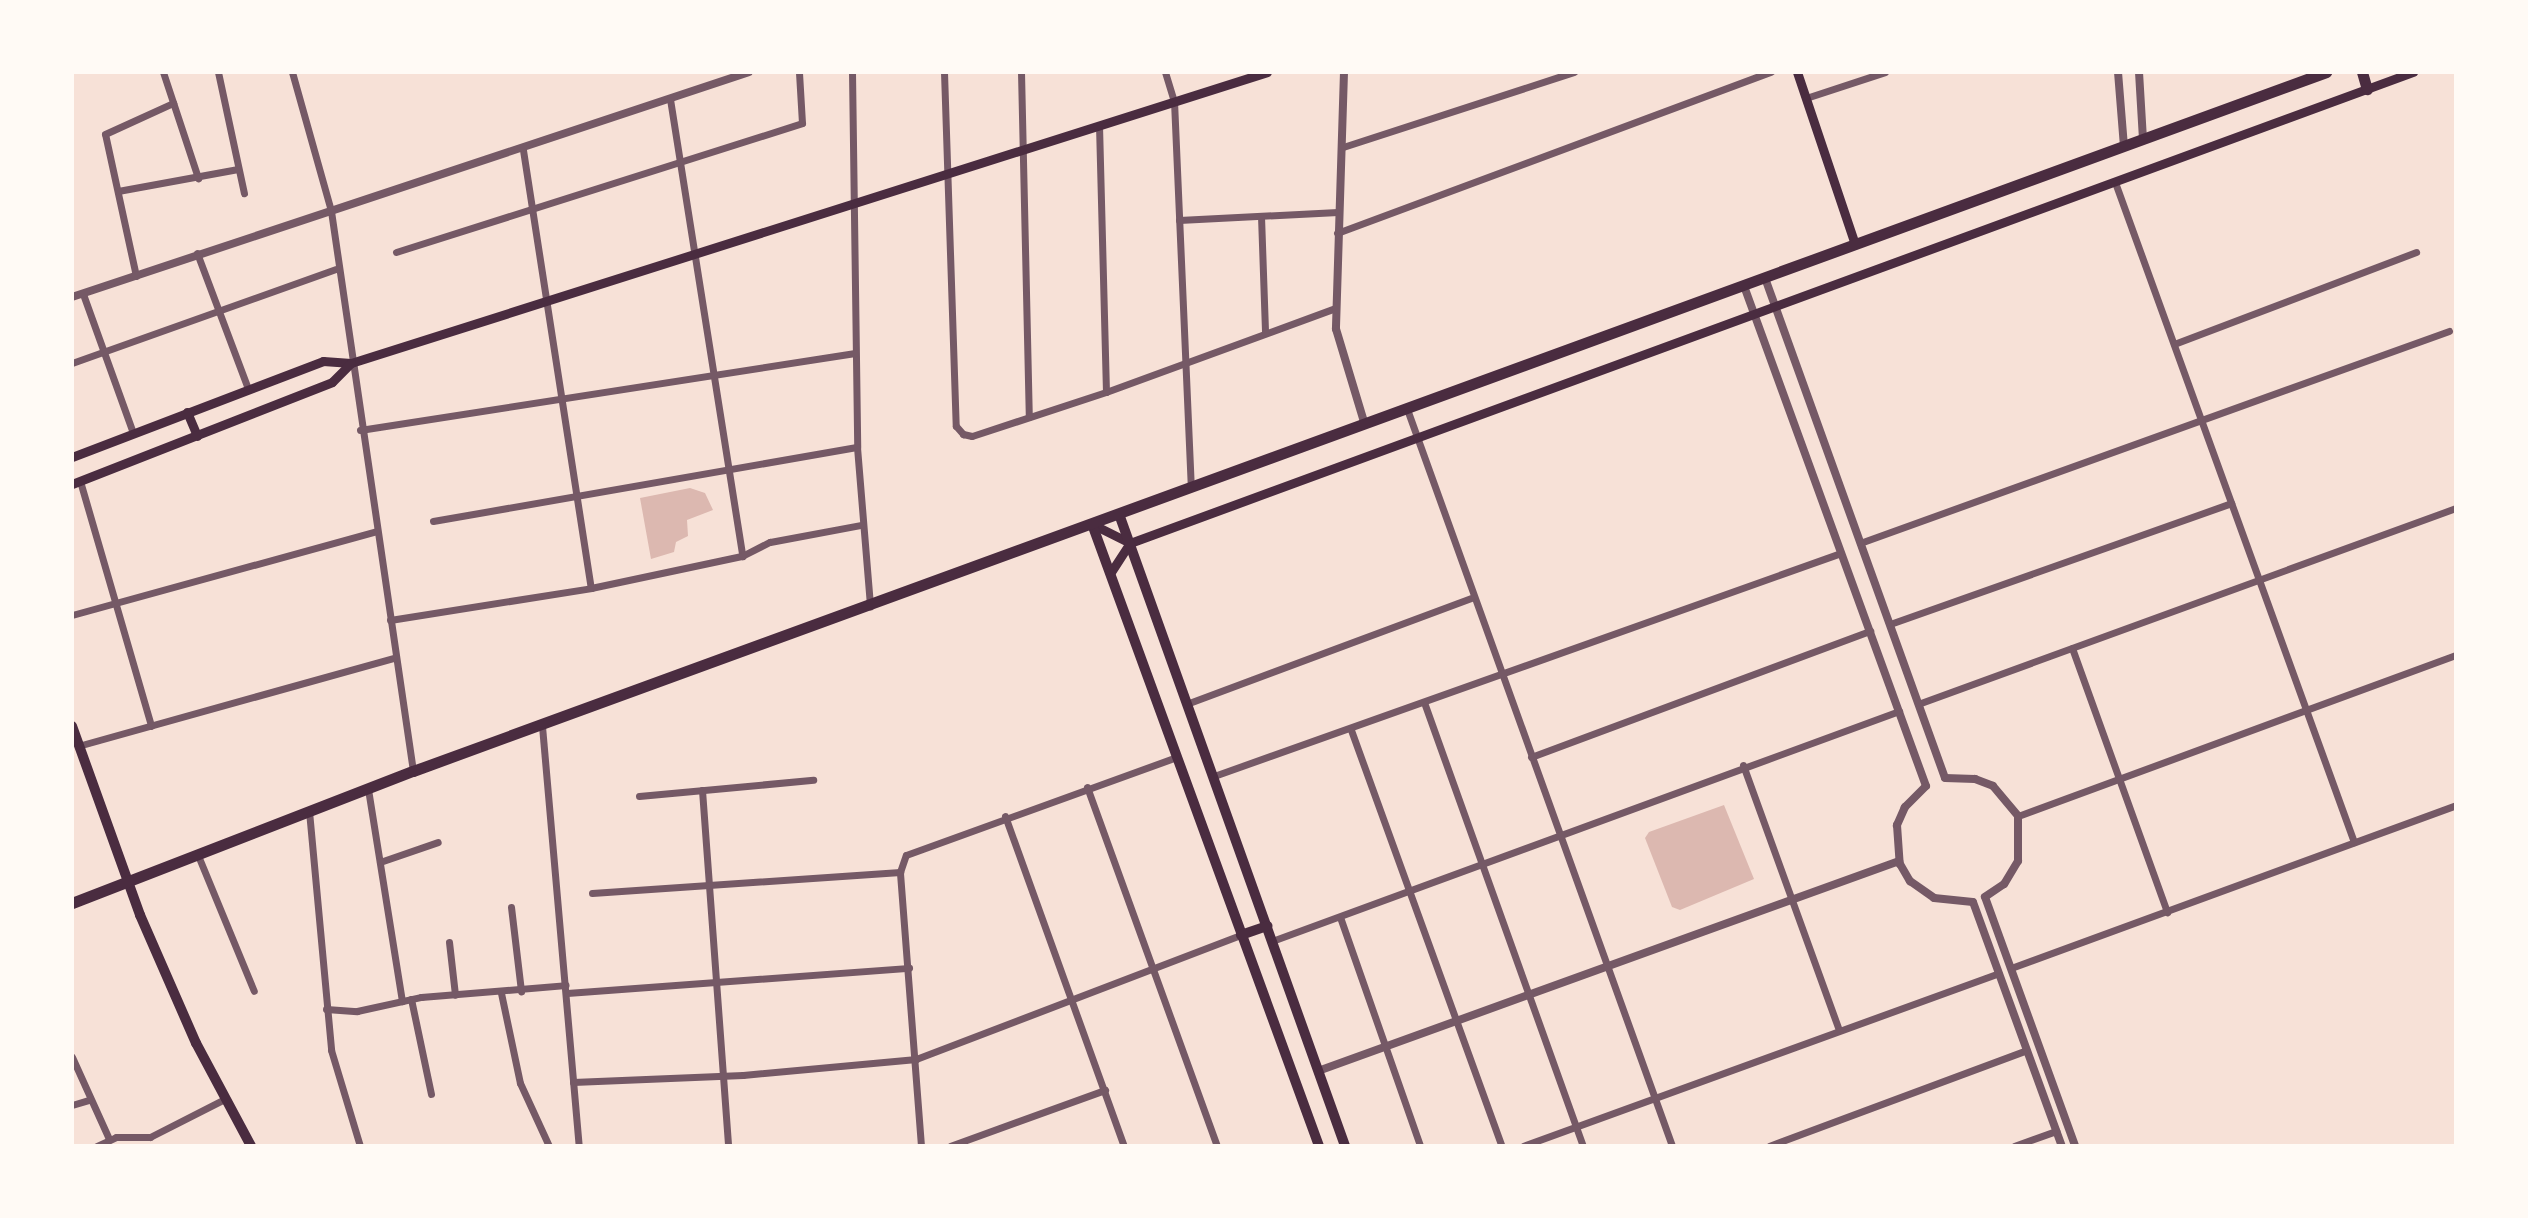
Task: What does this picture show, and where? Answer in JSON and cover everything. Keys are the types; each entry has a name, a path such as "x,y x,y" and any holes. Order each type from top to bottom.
{"highway":[{"path":"72,903 413,771 2326,72"},
{"path":"2362,72 2367,89"}],"main road":[{"path":"72,457 323,361 351,363 1267,72"},
{"path":"1797,72 1855,244"},
{"path":"1111,572 1130,543 1776,310 2413,72"},
{"path":"76,482 332,382 351,363"},
{"path":"187,412 197,436"},
{"path":"1119,514 1345,1146"},
{"path":"1092,524 1130,543"},
{"path":"1092,524 1319,1146"},
{"path":"72,726 127,882 225,1099 251,1146"},
{"path":"1241,935 1267,926"}],"street":[{"path":"163,72 198,178"},
{"path":"218,72 244,193"},
{"path":"292,72 331,211 336,269 413,771"},
{"path":"72,297 197,253 523,150 749,72"},
{"path":"396,252 530,212 802,123 799,72"},
{"path":"852,72 857,203 857,447 870,606"},
{"path":"944,72 951,171 956,426 963,434 972,436 1106,392 1335,308"},
{"path":"1021,72 1029,417"},
{"path":"1165,72 1174,101 1183,363 1191,488"},
{"path":"1344,72 1335,308 1338,338 1365,425"},
{"path":"1343,147 1574,72"},
{"path":"1337,233 1771,72"},
{"path":"1806,98 1885,72"},
{"path":"2118,72 2124,146"},
{"path":"2139,72 2143,139"},
{"path":"670,99 742,556"},
{"path":"136,276 105,134 173,103"},
{"path":"1099,125 1106,392"},
{"path":"523,150 559,399 591,588"},
{"path":"118,191 238,169"},
{"path":"2116,185 2354,842"},
{"path":"1179,220 1338,212"},
{"path":"1261,216 1265,333"},
{"path":"2174,344 2416,252"},
{"path":"197,253 216,312 248,389"},
{"path":"72,363 336,269"},
{"path":"1765,278 1945,778 1975,779 1993,786 2018,816 2018,861 2004,884 1985,897 2075,1146"},
{"path":"1744,286 1926,786 1900,815 1895,835 1899,861 1925,894 1953,903 1973,902 2062,1146"},
{"path":"83,294 133,433"},
{"path":"1860,543 2449,331"},
{"path":"360,430 855,353"},
{"path":"1407,409 1471,598 1672,1146"},
{"path":"433,521 857,447"},
{"path":"76,482 151,726"},
{"path":"1890,624 2231,503"},
{"path":"1918,704 2456,508"},
{"path":"390,620 591,588 742,556 770,542 861,525"},
{"path":"72,615 376,531"},
{"path":"1214,776 1425,705 1841,553"},
{"path":"1189,703 1471,598"},
{"path":"1531,757 1870,631"},
{"path":"2072,648 2167,912"},
{"path":"2018,816 2456,655"},
{"path":"78,746 394,658"},
{"path":"1425,705 1583,1146"},
{"path":"1272,941 1743,765 1899,711"},
{"path":"542,726 579,1146"},
{"path":"1351,730 1502,1146"},
{"path":"921,1146 901,862 912,850 1176,757"},
{"path":"1743,765 1839,1030"},
{"path":"639,796 813,780"},
{"path":"1087,787 1217,1146"},
{"path":"368,789 402,1001"},
{"path":"702,790 728,1146"},
{"path":"2011,968 2456,805"},
{"path":"309,811 331,1050 360,1146"},
{"path":"1005,816 1124,1146"},
{"path":"380,862 438,842"},
{"path":"197,853 254,991"},
{"path":"1318,1071 1899,861"},
{"path":"592,893 900,872"},
{"path":"511,907 521,991"},
{"path":"1340,917 1420,1146"},
{"path":"573,1082 723,1076 916,1059 1071,997 1153,970 1241,935"},
{"path":"449,942 455,995"},
{"path":"326,1009 357,1011 411,999 455,995 909,968"},
{"path":"1523,1146 1999,973"},
{"path":"501,993 520,1083 549,1146"},
{"path":"411,999 431,1094"},
{"path":"1769,1146 2027,1050"},
{"path":"72,1057 88,1100 109,1139"},
{"path":"950,1146 1105,1090"},
{"path":"97,1146 109,1139 142,1137 225,1099"},
{"path":"72,1105 88,1100"},
{"path":"2014,1146 2056,1131"},
{"path":"142,1137 148,1146"}],"shaded area":[{"path":"690,488 705,493 713,510 687,520 688,536 676,542 674,552 651,559 640,498"},
{"path":"1724,805 1754,879 1680,910 1672,907 1645,838 1649,832"}]}
